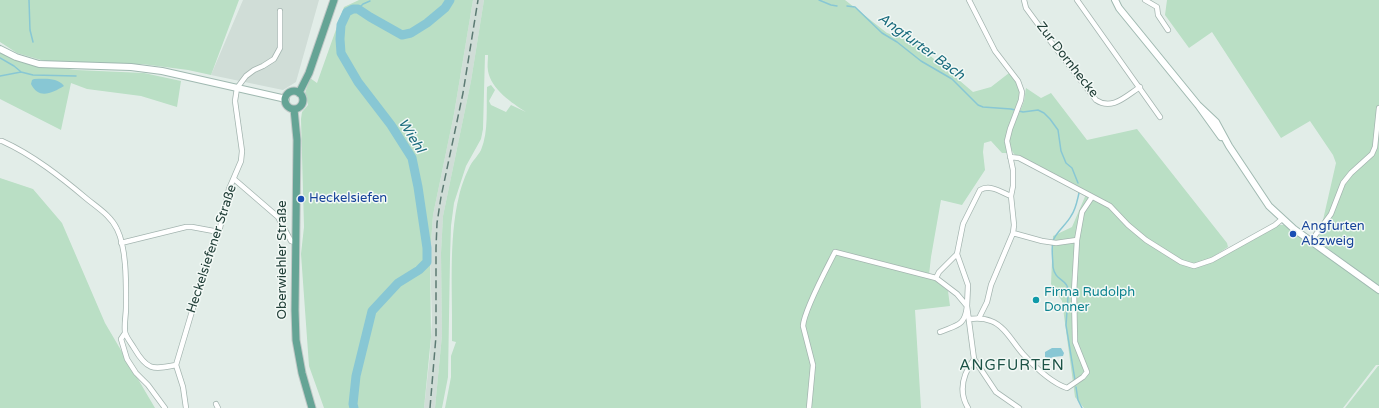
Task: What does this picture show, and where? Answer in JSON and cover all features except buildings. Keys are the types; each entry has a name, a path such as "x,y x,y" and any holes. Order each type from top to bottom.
{"main road":[{"path":"299,93 309,73 334,0"},
{"path":"1115,0 1119,8 1198,105 1216,122 1229,146 1269,206 1282,219 1379,290"},
{"path":"0,49 16,57 39,64 131,67 162,71 286,99"},
{"path":"290,93 299,93 303,97 303,103 300,107 294,109 287,106 286,99 290,93"},
{"name":"Oberwiehler Straße","path":"294,109 296,140 296,343 302,374 312,408"}],"street":[{"path":"969,0 995,51 1018,82 1022,92 1021,100 1007,141 1013,170 1013,186 1011,196 1014,225 1013,233 990,285 987,302 979,318"},
{"name":"Zur Dornhecke","path":"1024,0 1026,8 1076,76 1096,100 1103,104 1113,104 1140,87"},
{"path":"1077,0 1160,117"},
{"path":"1146,0 1157,7 1158,16 1168,30"},
{"path":"237,88 246,76 254,70 274,60 280,48 280,10"},
{"name":"Heckelsiefener Straße","path":"176,365 202,278 219,232 229,189 241,161 242,151 240,132 235,109 237,88"},
{"path":"1311,241 1331,214 1342,183 1372,154 1375,147 1379,108"},
{"path":"0,141 19,148 37,160 75,188 109,216 117,229 126,271 125,333 137,353 148,366 159,368 176,365 183,387 186,408"},
{"path":"1010,157 1019,158 1110,206 1128,225 1146,240 1181,262 1194,266 1212,260 1282,219"},
{"path":"234,179 278,217 289,239 295,242"},
{"path":"940,332 960,324 965,319 968,286 957,254 963,224 980,190 984,187 992,188 1011,196"},
{"path":"969,319 979,318 990,320 998,325 1023,354 1058,385 1067,388 1083,377 1086,372 1075,342 1074,292 1077,240 1082,212 1092,197"},
{"path":"121,243 186,227 219,232"},
{"path":"1013,233 1042,241 1056,243 1077,240"},
{"path":"809,408 813,365 803,322 836,252 936,278 957,294 967,306 974,359 996,392 1019,408"},
{"path":"936,278 939,272 957,254"},
{"path":"125,333 121,339 127,359 136,373 148,385 164,408"},
{"path":"968,408 964,402 962,382 967,368 974,359"}],"shaded area":[{"path":"243,0 319,0 296,82 283,90 211,75"},
{"path":"473,0 484,0 471,81 443,216 441,253 442,335 435,408 424,408 432,320 430,256 433,215 454,114"}],"green space":[{"path":"0,0 239,0 211,75 188,70 142,64 51,63 17,53 0,42"},
{"path":"359,0 473,0 454,114 433,215 430,256 431,337 424,408 324,408 309,366 301,254 304,227 301,119 302,112 308,105 305,93 310,78 317,83 344,7"},
{"path":"484,0 845,0 887,33 914,42 973,92 991,87 1009,73 1018,83 1020,95 1010,126 1008,153 1002,153 991,141 984,143 983,152 985,170 962,205 941,200 929,275 948,291 950,306 915,310 921,408 445,408 451,377 451,356 456,342 452,341 453,231 460,193 465,178 470,165 481,150 484,143 487,119 487,87 491,85 495,90 489,101 491,105 506,112 511,105 526,112 503,95 493,84 488,71 488,55 485,55 483,129 481,139 466,166 454,203 451,226 448,377 442,408 435,408 442,335 441,253 443,216 471,81"},
{"path":"1167,0 1379,0 1379,286 1319,242 1319,236 1327,223 1323,220 1336,163 1333,155 1310,121 1281,138 1212,32 1189,48 1165,15"},
{"path":"0,53 24,63 76,70 144,73 181,81 177,107 141,96 87,89 71,83 61,130 0,99"},
{"path":"1026,88 1041,98 1051,93 1087,140 1137,129 1227,243 1228,247 1211,258 1187,266 1199,267 1208,264 1274,227 1284,225 1379,292 1379,365 1376,365 1343,408 1084,408 1075,397 1062,301 1051,284 1053,236 1072,227 1087,192 1014,154 1010,141 1011,134 1024,101"},
{"path":"0,178 33,189 62,223 105,323 155,408 0,408"},
{"path":"1378,366 1379,408 1345,408"}],"water":[{"path":"32,80 54,80 58,81 64,86 50,93 42,94 34,89 31,84"},
{"path":"1052,348 1061,348 1064,353 1063,356 1049,359 1045,357 1045,352"}],"waterway":[{"path":"29,0 30,30 33,42"},
{"name":"Wiehl","path":"354,408 353,404 356,376 372,311 398,283 419,270 427,262 427,248 412,158 391,125 358,82 341,53 341,25 347,12 353,9 358,9 402,35 411,33 427,23 445,8 450,0"},
{"name":"Angfurter Bach","path":"819,0 837,6"},
{"path":"358,9 363,4 370,1"},
{"name":"Angfurter Bach","path":"847,6 855,7 882,33 897,42 921,61 952,79 978,105 983,107 1011,109 1023,112 1038,110 1044,113 1058,130 1061,151 1066,163 1072,168 1078,183"},
{"path":"0,58 20,71"},
{"path":"0,76 21,72 33,75 76,76"},
{"name":"Angfurter Bach","path":"1068,289 1066,283 1054,272 1052,244 1056,235 1073,213 1079,193"},
{"name":"Angfurter Bach","path":"1068,296 1066,325 1075,380"},
{"name":"Angfurter Bach","path":"1076,387 1078,400 1082,408"}],"railway":[{"path":"430,408 436,336 437,223 463,93 478,0"}],"place":[{"name":"Heckelsiefen","path":"301,199"},
{"name":"Angfurten Abzweig","path":"1293,234"},
{"name":"Firma Rudolph Donner","path":"1036,300"}],"district":[{"name":"ANGFURTEN","path":"1012,366"}]}
